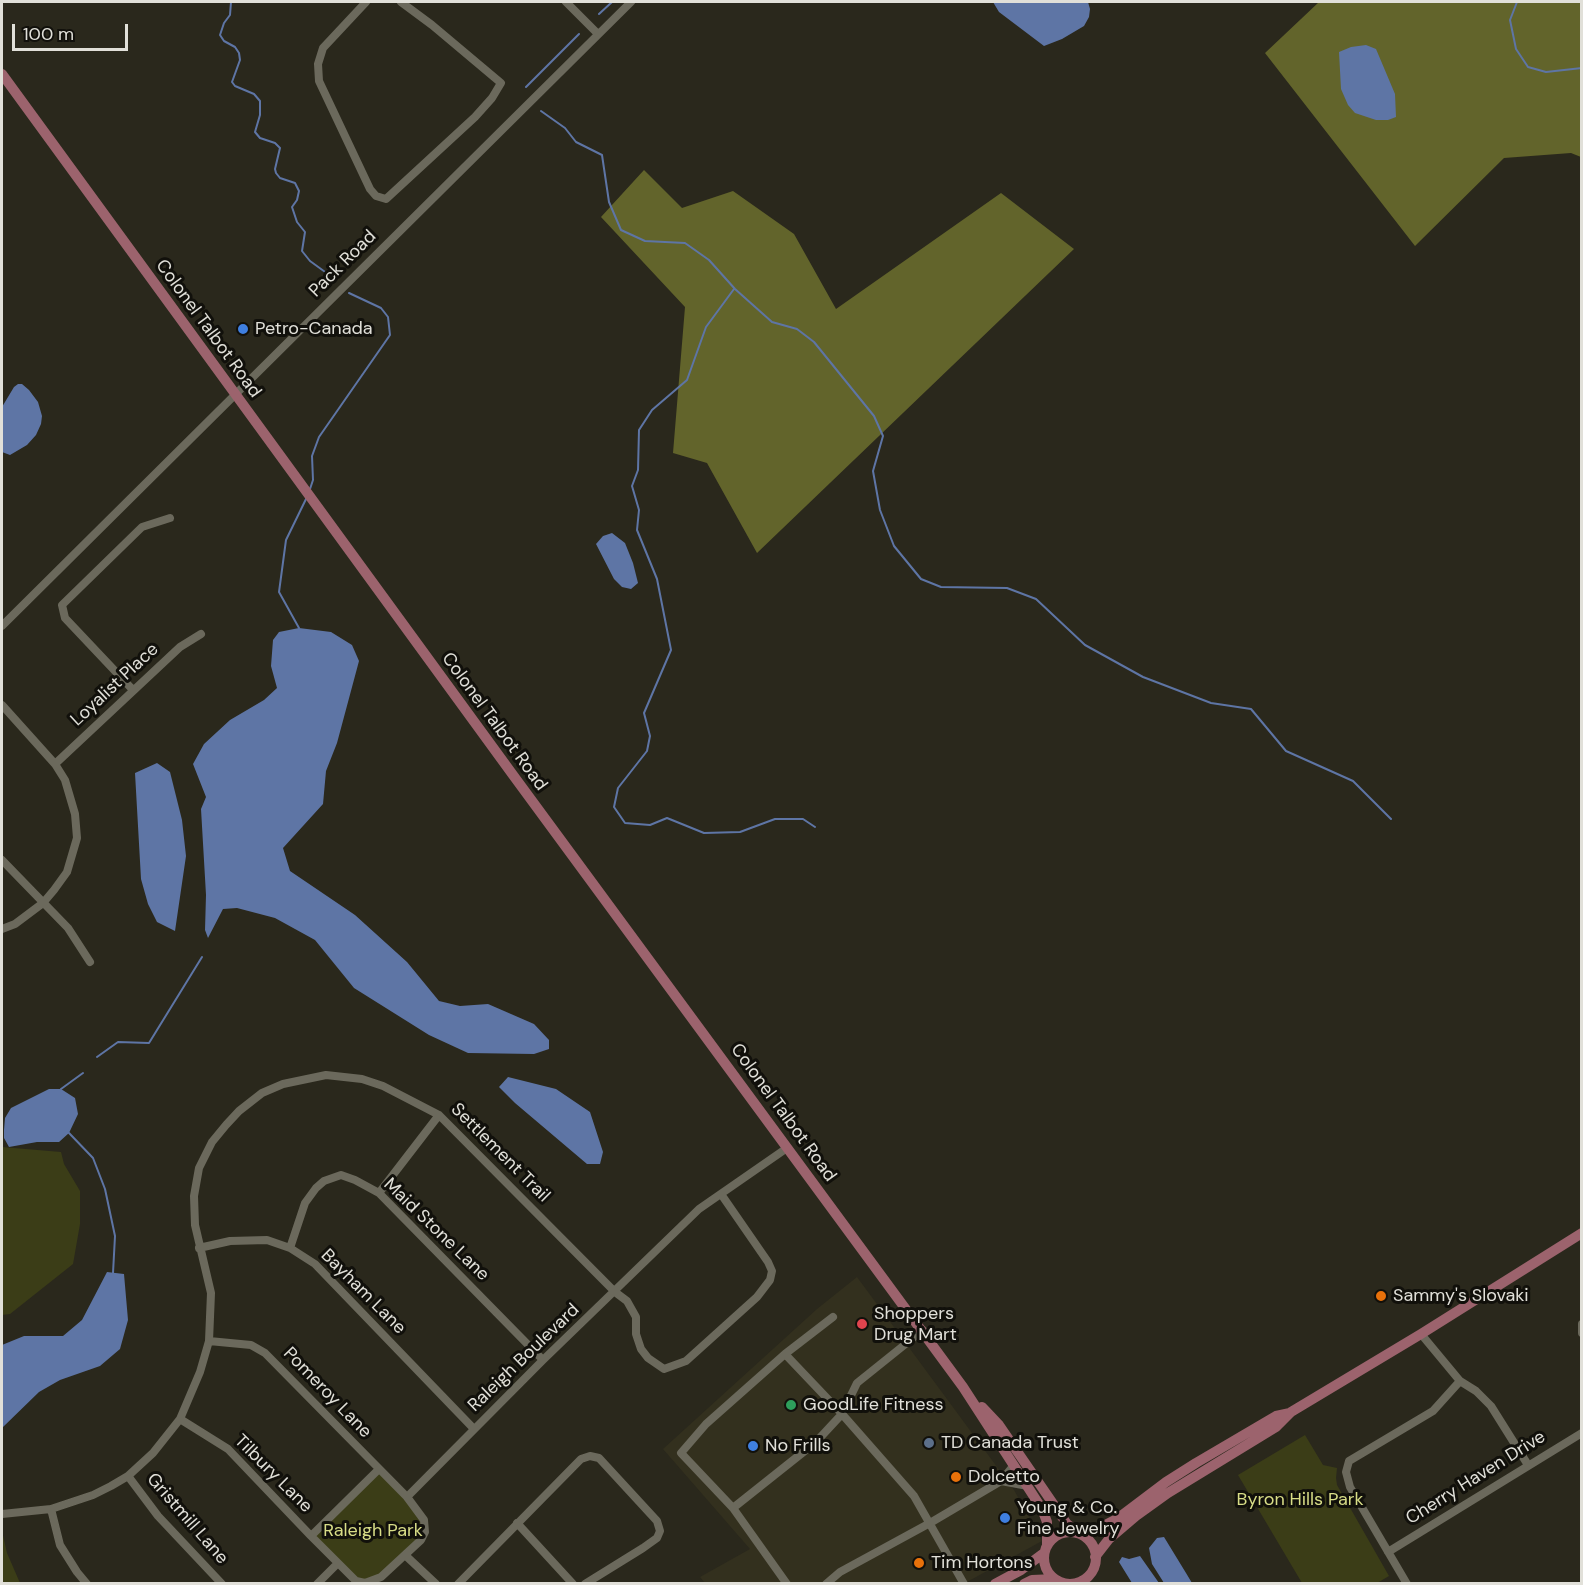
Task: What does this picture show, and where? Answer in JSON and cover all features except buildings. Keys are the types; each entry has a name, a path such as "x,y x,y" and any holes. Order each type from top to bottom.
{"main road":[{"name":"Colonel Talbot Road","path":"2,74 923,1330 1042,1509 1047,1522 1045,1549"},
{"path":"1024,1584 1032,1580 1082,1581 1089,1575 1109,1539 1136,1516 1204,1469 1275,1427 1291,1412 1421,1334 1581,1233"},
{"name":"Colonel Talbot Road","path":"963,1387 999,1425 1067,1524 1082,1535"},
{"path":"1082,1535 1117,1519 1166,1482 1196,1463 1276,1416 1291,1412"},
{"path":"995,1584 1021,1570 1058,1534 1067,1532 1082,1535 1091,1542 1096,1584"},
{"path":"1045,1549 1046,1569 1062,1582"}],"street":[{"path":"366,2 323,48 318,64 319,81 370,189 376,196 386,199 475,117 492,98 501,83 401,2"},
{"path":"566,2 598,34"},
{"name":"Pack Road","path":"2,626 631,2"},
{"path":"133,690 65,618 62,605 142,527 170,518"},
{"name":"Loyalist Place","path":"55,764 180,647 201,634"},
{"path":"2,705 55,764 65,780 73,805 77,838 67,872 43,903 15,924 2,929"},
{"path":"2,860 68,928 90,962"},
{"name":"Settlement Trail","path":"2,1514 51,1509 93,1495 128,1476 153,1453 180,1419 200,1371 209,1341 211,1293 195,1226 194,1206 199,1167 212,1142 226,1125 239,1111 262,1093 284,1084 326,1075 362,1079 383,1086 439,1115 615,1292 627,1301 636,1317 636,1334 644,1355 656,1366 664,1369 686,1361 757,1297 770,1280 772,1271 768,1262 721,1194"},
{"path":"379,1193 439,1115"},
{"name":"Raleigh Boulevard","path":"407,1497 543,1360 699,1209 788,1148"},
{"name":"Maid Stone Lane","path":"290,1248 305,1203 316,1188 324,1181 341,1175 355,1180 379,1193 543,1360"},
{"name":"Bayham Lane","path":"199,1248 231,1241 267,1240 290,1248 315,1264 474,1429"},
{"path":"787,1584 733,1508 681,1453 706,1424 785,1354 833,1317"},
{"path":"1581,1324 1581,1333"},
{"path":"733,1508 816,1442 842,1414 857,1383 923,1330"},
{"path":"1421,1334 1460,1381 1476,1391 1491,1406 1528,1465"},
{"name":"Pomeroy Lane","path":"209,1341 251,1345 265,1353 407,1497"},
{"path":"785,1354 842,1414 914,1496 964,1584"},
{"path":"1407,1584 1350,1487 1346,1472 1349,1461 1433,1410 1460,1381"},
{"name":"Tilbury Lane","path":"180,1419 228,1449 311,1536"},
{"name":"Cherry Haven Drive","path":"1388,1552 1581,1433"},
{"path":"458,1584 581,1459 590,1456 599,1458 657,1521 660,1531 657,1538 644,1548 585,1584"},
{"path":"826,1584 840,1572 1001,1481 1014,1465"},
{"path":"378,1470 311,1536 356,1581 365,1583 381,1577 421,1540 425,1532 424,1520 407,1497"},
{"name":"Gristmill Lane","path":"128,1476 158,1516 222,1584"},
{"path":"1001,1481 1028,1486"},
{"path":"51,1509 60,1545 76,1572 87,1584"},
{"path":"517,1522 573,1584"},
{"path":"405,1555 436,1584"},
{"path":"317,1584 338,1563"}],"shaded area":[{"path":"1319,2 1581,2 1581,157 1571,153 1504,158 1415,246 1265,53"},
{"path":"644,170 682,208 733,191 794,234 836,309 1001,193 1074,249 757,553 707,463 673,453 685,307 601,217"},
{"path":"857,1277 1014,1490 1042,1541 965,1583 705,1583 700,1577 750,1549 663,1449 817,1309"}],"green space":[{"path":"2,1147 61,1152 64,1164 80,1191 80,1224 73,1264 10,1314 2,1315"},
{"name":"Byron Hills Park","path":"1305,1435 1323,1465 1337,1468 1337,1485 1389,1576 1377,1583 1302,1583 1238,1475"},
{"name":"Raleigh Park","path":"378,1470 424,1520 425,1532 381,1577 356,1581 311,1536"},
{"path":"2,1531 7,1553 20,1583 2,1583"}],"water":[{"path":"993,2 1088,2 1090,9 1084,26 1044,46 999,12"},
{"path":"1366,45 1376,49 1395,94 1396,117 1388,120 1376,120 1355,113 1348,105 1341,89 1339,52 1351,47"},
{"path":"18,384 22,384 29,390 38,402 42,416 36,435 27,445 10,455 2,452 2,407"},
{"path":"612,533 625,543 633,563 638,583 631,589 622,587 614,579 596,544 603,536"},
{"path":"299,628 331,632 352,645 359,661 337,743 326,771 323,804 283,848 290,871 355,915 407,962 439,1001 460,1006 488,1004 534,1024 549,1040 549,1049 534,1054 468,1053 429,1035 354,988 315,940 275,918 237,908 223,909 208,938 205,930 206,895 201,809 206,797 193,764 204,744 230,720 264,700 277,688 271,666 273,640 279,632"},
{"path":"157,763 170,772 182,820 186,856 175,931 157,922 148,904 141,879 135,773"},
{"path":"508,1077 556,1089 590,1112 603,1152 600,1164 587,1164 515,1103 499,1087"},
{"path":"49,1089 61,1089 75,1098 78,1114 69,1133 59,1142 37,1142 9,1147 4,1138 4,1130 5,1118 11,1108"},
{"path":"107,1272 124,1274 128,1320 120,1349 100,1366 60,1380 39,1392 2,1428 2,1345 24,1336 63,1336 82,1320"},
{"path":"1164,1537 1192,1583 1164,1583 1152,1564 1149,1548 1157,1538"},
{"path":"1140,1556 1159,1583 1132,1583 1119,1562 1122,1557 1129,1559"}],"waterway":[{"path":"231,2 230,15 220,35 239,53 240,60 232,82 235,86 254,94 260,101 260,115 255,132 260,138 275,143 280,148 276,173 280,178 295,183 299,191 292,207 297,222 305,232 302,251 310,261 332,277"},
{"path":"599,14 612,2"},
{"path":"1517,2 1510,20 1516,49 1528,67 1546,72 1582,68"},
{"path":"526,87 579,34"},
{"path":"541,111 565,128 576,142 602,155 609,202 621,230 645,241 685,243 709,260 735,289 772,322 797,329 814,342 874,416 883,436 873,471 880,510 894,546 921,579 941,587 1007,588 1036,599 1085,645 1143,677 1211,703 1251,709 1286,751 1353,781 1391,819"},
{"path":"734,289 706,327 687,380 652,410 639,430 638,470 632,486 639,510 637,530 657,579 671,650 644,713 650,736 647,751 618,788 614,807 625,823 650,825 667,818 704,833 740,832 775,819 803,819 815,827"},
{"path":"310,489 313,480 312,456 319,437 390,335 388,317 381,308 349,293"},
{"path":"299,628 279,592 286,540 307,497"},
{"path":"97,1057 118,1042 149,1043 202,957"},
{"path":"61,1089 83,1073"},
{"path":"69,1133 93,1158 105,1189 115,1236 113,1273"}],"place":[{"name":"Petro-Canada","path":"243,329"},
{"name":"Sammy's Slovaki","path":"1381,1296"},
{"name":"Shoppers Drug Mart","path":"862,1324"},
{"name":"GoodLife Fitness","path":"791,1405"},
{"name":"TD Canada Trust","path":"929,1443"},
{"name":"No Frills","path":"753,1446"},
{"name":"Dolcetto","path":"956,1477"},
{"name":"Young & Co. Fine Jewelry","path":"1005,1518"},
{"name":"Tim Hortons","path":"919,1563"}]}
